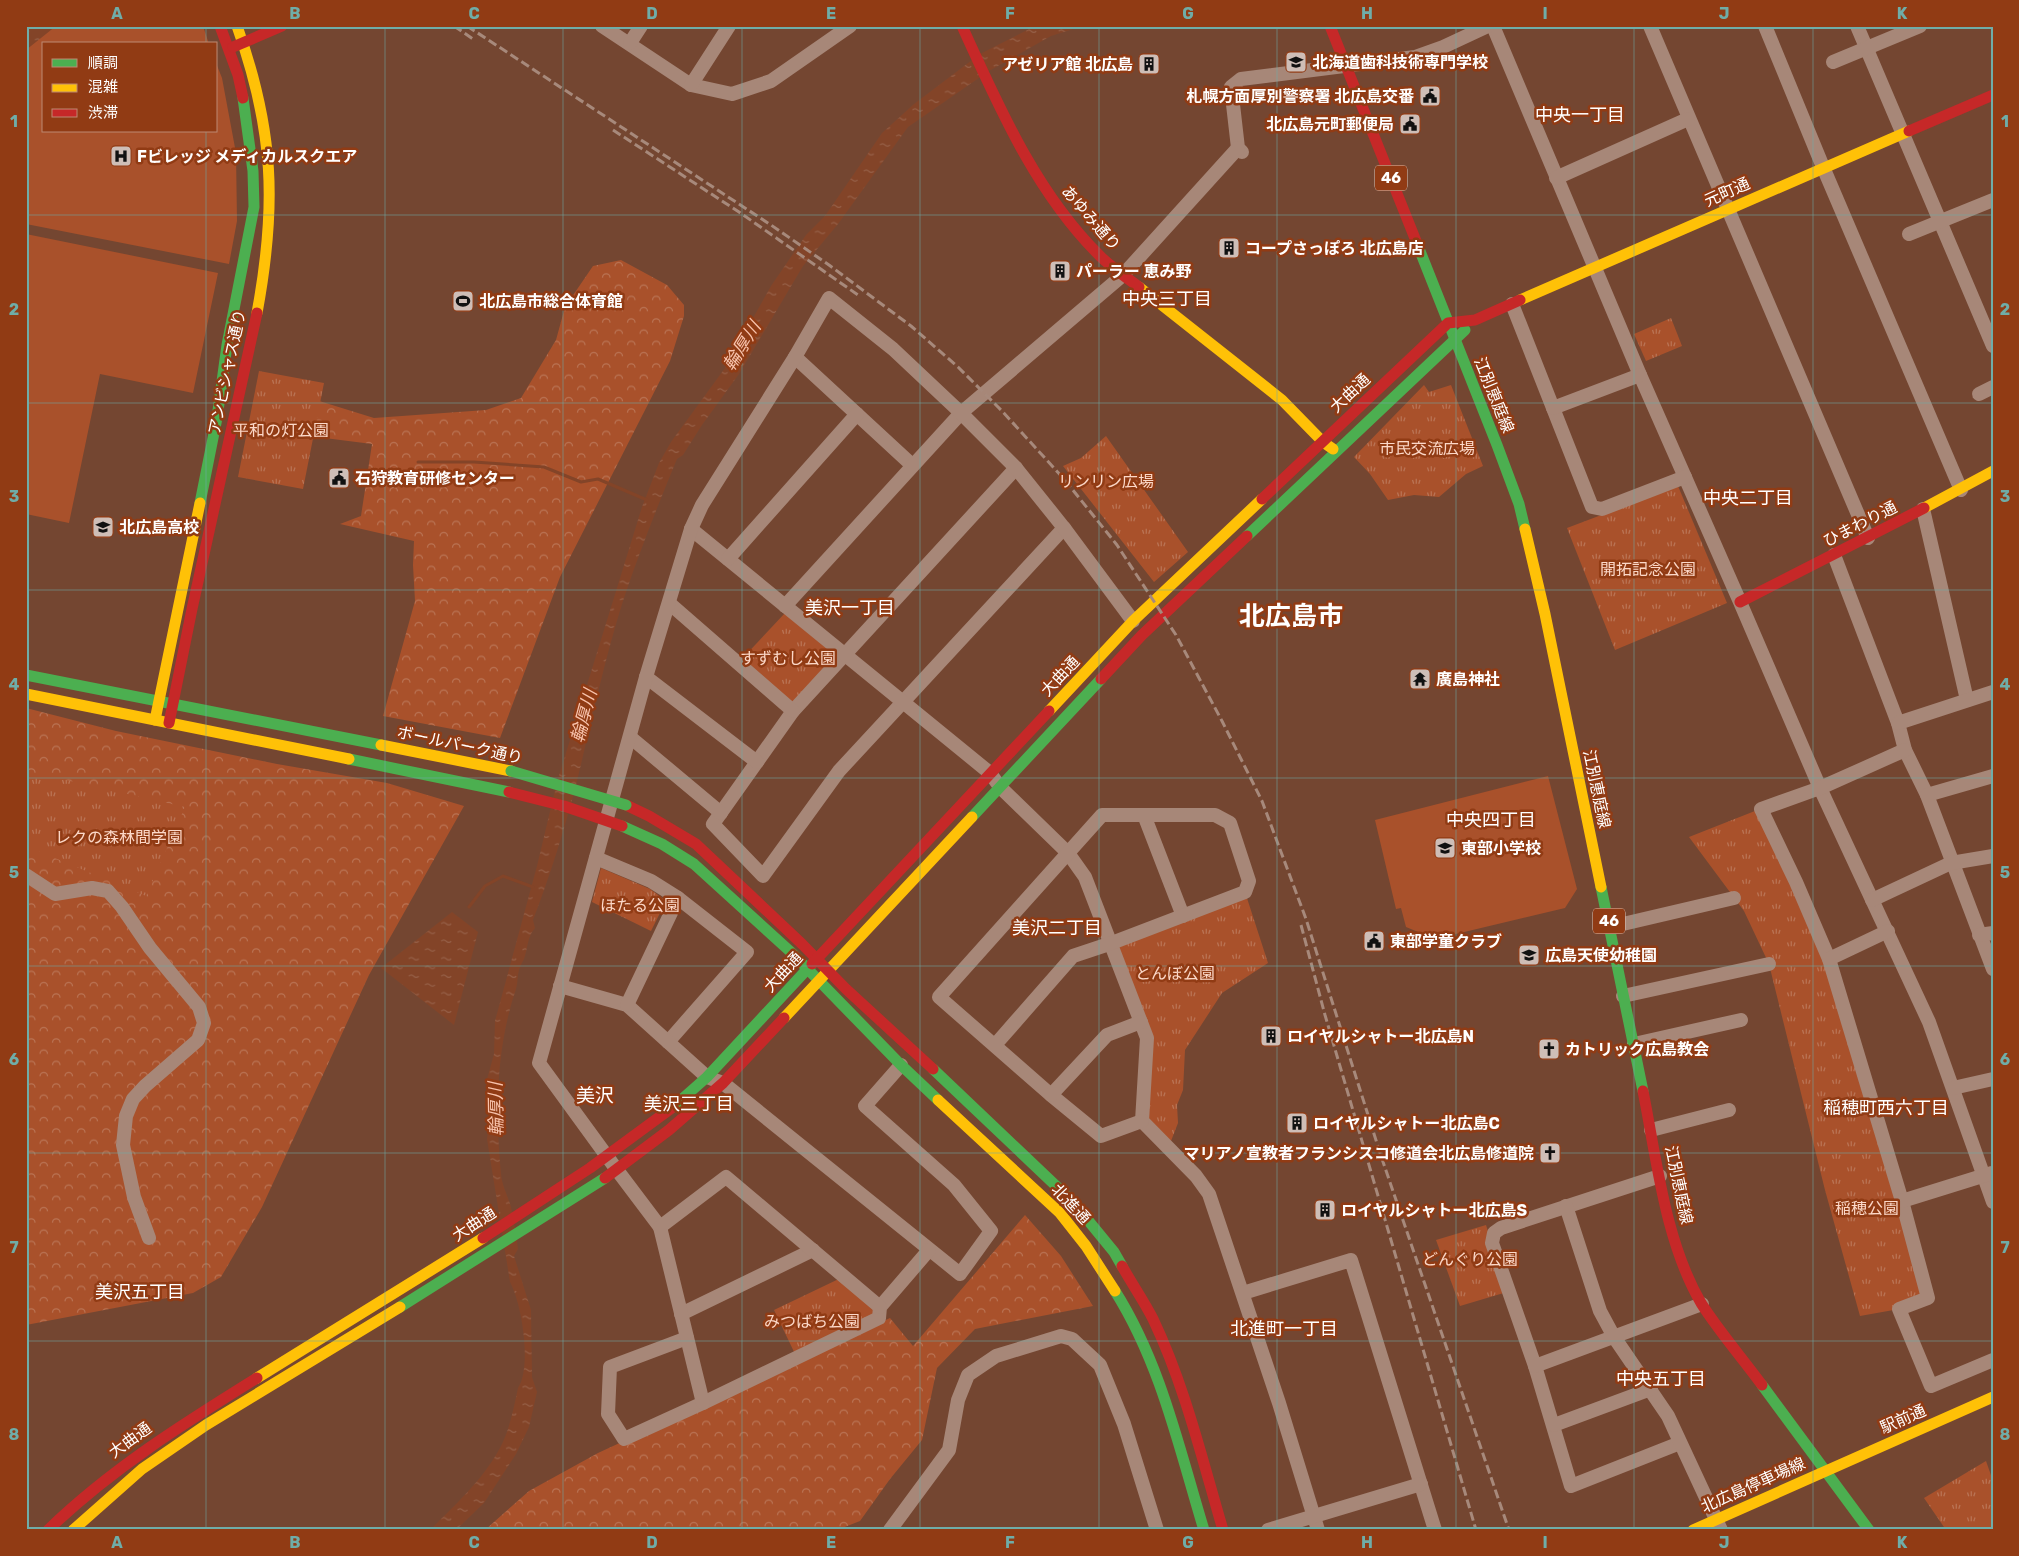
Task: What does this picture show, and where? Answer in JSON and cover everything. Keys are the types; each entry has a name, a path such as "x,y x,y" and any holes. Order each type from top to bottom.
{"street":[{"name":"アンビシャス通り","path":"155,720 217,418 227,345 254,206 253,171 245,104 238,75 220,26"},
{"name":"アンビシャス通り","path":"169,723 251,340 263,282 267,250 270,210 266,137 260,97 237,26"},
{"path":"229,49 282,26"},
{"path":"602,26 690,85 732,94 771,81 850,26"},
{"path":"630,43 641,26"},
{"path":"690,85 729,26"},
{"name":"あゆみ通り","path":"962,26 993,94 1043,186 1064,216 1101,257 1282,400 1324,442 1336,451"},
{"path":"785,606 961,413 1123,275 1240,150 1231,86 1241,79 1415,57 1443,47 1488,26"},
{"path":"1493,26 1640,376 1820,788 1929,1022 1953,1088 1988,1174 1993,1202"},
{"path":"1650,26 1868,538"},
{"path":"1765,26 1961,490"},
{"path":"1857,26 1993,346"},
{"path":"1833,62 1920,26"},
{"name":"江別恵庭線","path":"1332,30 1519,504 1545,614 1671,1230 1691,1283 1702,1304 1870,1530"},
{"name":"元町通","path":"1476,320 1823,167 1993,96"},
{"path":"1556,178 1688,119"},
{"path":"1909,234 1993,200"},
{"path":"703,1403 660,1227 616,1170 539,1063 646,676 691,529 702,505 829,298 893,349 1016,468 1064,528 1133,621"},
{"path":"1512,304 1592,507 1602,509 1685,477"},
{"path":"1448,323 1476,320"},
{"name":"大曲通","path":"73,1530 142,1469 206,1425 437,1285 546,1216 616,1170 669,1130 723,1083 1142,635 1476,320"},
{"name":"大曲通","path":"48,1530 110,1475 169,1433 477,1242 608,1157 659,1120 707,1077 1133,621 1448,323"},
{"path":"794,357 912,465"},
{"path":"1553,408 1640,376"},
{"path":"1979,394 1993,387"},
{"path":"728,559 857,414"},
{"path":"1016,468 794,711 713,824 763,876 839,771 1064,528"},
{"name":"ひまわり通","path":"1740,602 1834,556 1961,490 1993,471"},
{"path":"1922,509 1967,700"},
{"path":"691,529 990,773 1000,788 1068,853 1085,877 1147,1038 1142,1121 1196,1176 1209,1194 1318,1530"},
{"path":"1834,556 1898,723 1905,750 1927,795 1951,863 1993,970"},
{"path":"669,603 794,711"},
{"name":"ボールパーク通り","path":"26,676 511,771 626,805 649,816 696,844 829,970"},
{"path":"646,676 756,762"},
{"path":"1898,723 1993,692"},
{"path":"26,694 508,792 564,806 622,826 662,844 694,864 808,970"},
{"path":"630,737 721,813"},
{"path":"1905,750 1820,788 1761,809 1796,882 1828,959 1902,1201 1928,1298 1899,1309 1931,1386 1993,1360"},
{"path":"1927,795 1993,776"},
{"path":"995,1045 1073,956 1110,944 1245,892 1249,881 1230,823 1215,815 1102,815 939,997 1101,1136 1142,1121"},
{"path":"1144,815 1183,916"},
{"path":"1872,900 1951,863 1993,856"},
{"path":"596,858 651,881 678,898 747,952 668,1042"},
{"path":"26,875 55,894 92,888 108,891 122,907 150,948 199,1007 204,1023 198,1040 144,1086 134,1099 126,1116 124,1146 134,1198 149,1238"},
{"path":"628,1005 678,898"},
{"path":"1610,928 1734,898"},
{"path":"1828,959 1888,931"},
{"path":"1979,935 1993,933"},
{"path":"1623,996 1769,964"},
{"name":"北進通","path":"808,970 901,1065 1060,1213 1105,1272 1149,1354 1165,1399 1204,1530"},
{"name":"北進通","path":"829,970 846,989 996,1127 1073,1202 1114,1252 1152,1318 1167,1352 1185,1400 1223,1530"},
{"path":"560,986 628,1005 707,1077 723,1083 960,1274 991,1230 954,1185 865,1106 901,1065"},
{"path":"1634,1044 1741,1020"},
{"path":"1051,1095 1107,1035 1141,1022"},
{"path":"1953,1088 1993,1080"},
{"path":"1650,1130 1729,1110"},
{"path":"1902,1201 1988,1174"},
{"path":"660,1227 726,1176 880,1307"},
{"path":"1660,1176 1501,1228 1494,1233 1492,1243 1535,1366 1572,1486 1680,1443"},
{"path":"1566,1206 1600,1311 1614,1337 1668,1416 1719,1524"},
{"path":"682,1314 813,1250"},
{"path":"687,1338 610,1367 608,1414 624,1439 879,1318 880,1307 929,1250"},
{"path":"1242,1292 1351,1260 1435,1530"},
{"path":"1535,1366 1702,1304"},
{"path":"890,1530 949,1450 958,1400 968,1375 996,1356 1061,1336 1072,1339 1100,1365 1124,1424 1157,1530"},
{"path":"1554,1425 1650,1389"},
{"name":"駅前通","path":"1826,1470 1993,1397"},
{"name":"北広島停車場線","path":"1693,1530 1719,1524 1826,1470"},
{"path":"1268,1530 1421,1484"}],"green space":[{"path":"26,26 203,26 208,42 42,42 42,132 218,132 218,68 222,78 236,153 237,221 229,264 26,224"},
{"path":"26,234 218,273 193,393 100,374 69,523 26,514"},
{"path":"621,260 667,285 684,305 684,316 670,361 560,577 500,738 383,716 415,601 414,541 340,524 361,516 372,444 309,436 316,400 374,418 486,410 521,398 556,340 565,307 593,266"},
{"path":"1671,318 1682,346 1646,361 1634,334"},
{"name":"平和の灯公園","path":"259,371 324,383 303,489 238,477"},
{"name":"市民交流広場","path":"1424,385 1429,392 1451,385 1483,466 1466,474 1439,497 1414,495 1388,500 1370,474 1354,457"},
{"name":"リンリン広場","path":"1106,436 1188,552 1154,582 1063,466 1081,458"},
{"name":"開拓記念公園","path":"1678,486 1727,603 1615,650 1567,528"},
{"name":"すずむし公園","path":"785,613 838,656 793,705 740,661"},
{"path":"26,708 116,731 277,764 387,783 464,806 369,975 262,1207 221,1277 193,1293 26,1325"},
{"name":"レクの森林間学園","path":"26,771 185,807 146,896 26,846"},
{"path":"1548,776 1577,889 1565,908 1435,939 1406,927 1401,908 1396,909 1375,820"},
{"name":"稲穂公園","path":"1760,809 1829,959 1928,1298 1899,1309 1860,1316 1825,1190 1769,964 1744,911 1689,837"},
{"name":"ほたる公園","path":"601,868 650,889 666,901 651,931 592,902"},
{"name":"とんぼ公園","path":"1245,892 1268,963 1222,993 1185,1050 1183,1090 1177,1105 1178,1123 1171,1141 1142,1121 1147,1038 1109,944"},
{"path":"1025,1215 1061,1256 1093,1306 975,1329 937,1368 922,1440 890,1479 860,1521 837,1530 485,1530 529,1491 598,1453 890,1318 913,1346"},
{"name":"どんぐり公園","path":"1486,1225 1507,1292 1460,1306 1436,1240"},
{"name":"みつばち公園","path":"845,1276 880,1307 879,1318 797,1358 774,1310"},
{"path":"1986,1461 1993,1481 1993,1530 1946,1530 1924,1498"}],"water":[{"path":"26,26 56,26 26,50"},
{"name":"輪厚川","path":"1035,26 1083,26 1051,36 989,71 908,127 838,224 803,266 739,374 683,455 677,459 636,565 616,624 567,819 533,920 535,928 530,935 524,959 518,972 517,987 504,1034 499,1080 499,1151 501,1174 511,1207 518,1249 514,1256 531,1310 532,1377 537,1392 529,1427 516,1454 484,1503 456,1530 430,1530 470,1490 495,1456 502,1444 512,1417 522,1378 525,1351 524,1335 518,1305 510,1282 487,1139 489,1125 486,1083 494,1054 495,1021 537,866 557,782 642,507 659,463 671,442 725,368 771,286 806,235 825,216 882,133 914,104 980,54"},
{"path":"452,912 478,932 454,1025 381,968"}],"waterway":[{"path":"418,462 474,462 544,467 581,482 598,479 647,500"},
{"path":"469,907 485,886 503,876 533,887"}],"railway":[{"path":"454,26 473,39"},
{"path":"467,26 771,225 911,326 958,367 1002,411 1064,479 1117,545 1176,635 1262,801 1306,919 1381,1156 1509,1530"},
{"path":"613,130 739,212 858,295"},
{"path":"1301,925 1325,1015 1476,1530"}],"traffic: fast":[{"path":"200,503 217,418 227,345 254,207 253,171 243,98"},
{"path":"1418,246 1497,445 1519,504 1525,529"},
{"path":"1247,536 1465,330"},
{"path":"26,675 381,745"},
{"path":"972,817 1101,679"},
{"path":"349,759 509,792"},
{"path":"511,771 626,805"},
{"path":"622,826 662,844 694,864 793,954 901,1065 938,1100"},
{"path":"1601,887 1643,1091"},
{"path":"673,1107 707,1077 812,964"},
{"path":"933,1069 1073,1202 1114,1252 1122,1266"},
{"path":"400,1307 605,1178"},
{"path":"1115,1291 1131,1319 1157,1377 1204,1530"},
{"path":"1762,1385 1869,1530"}],"traffic: slow":[{"path":"237,26 259,100 268,168 268,237 257,313"},
{"path":"1520,300 1909,131"},
{"path":"1139,287 1282,400 1323,442 1333,449"},
{"path":"1924,508 1993,471"},
{"path":"1049,711 1133,621 1262,499"},
{"path":"155,720 200,503"},
{"path":"1525,529 1545,614 1601,887"},
{"path":"26,694 349,759"},
{"path":"381,745 511,771"},
{"path":"784,1018 972,817"},
{"path":"938,1100 1060,1213 1086,1246 1115,1291"},
{"path":"257,1378 483,1238"},
{"path":"73,1530 142,1469 206,1425 400,1307"},
{"path":"1693,1530 1993,1397"}],"traffic: jam":[{"path":"220,26 238,75 243,98"},
{"path":"233,47 282,26"},
{"path":"962,26 1005,118 1038,177 1077,231 1100,256 1139,287"},
{"path":"1330,26 1418,246"},
{"path":"1909,131 1993,95"},
{"path":"1262,499 1448,323 1475,320 1520,300"},
{"path":"169,723 257,313"},
{"path":"1740,602 1924,508"},
{"path":"1101,679 1142,635 1247,536"},
{"path":"812,964 1049,711"},
{"path":"509,792 564,806 622,826"},
{"path":"626,805 649,816 696,844 802,944 846,989 933,1069"},
{"path":"605,1178 669,1130 723,1083 784,1018"},
{"path":"1643,1091 1664,1200 1679,1254 1689,1279 1701,1303 1762,1385"},
{"path":"483,1238 590,1168 673,1107"},
{"path":"1122,1266 1153,1319 1184,1396 1223,1530"},
{"path":"48,1530 97,1487 148,1448 257,1378"}],"place":[{"name":"北海道歯科技術専門学校","path":"1296,62"},
{"name":"アゼリア館 北広島","path":"1149,64"},
{"name":"札幌方面厚別警察署 北広島交番","path":"1430,96"},
{"name":"北広島元町郵便局","path":"1410,124"},
{"name":"Fビレッジ メディカルスクエア","path":"121,156"},
{"name":"コープさっぽろ 北広島店","path":"1229,248"},
{"name":"パーラー 恵み野","path":"1060,271"},
{"name":"北広島市総合体育館","path":"463,301"},
{"name":"石狩教育研修センター","path":"339,478"},
{"name":"北広島高校","path":"103,527"},
{"name":"廣島神社","path":"1420,679"},
{"name":"東部小学校","path":"1445,848"},
{"name":"東部学童クラブ","path":"1374,941"},
{"name":"広島天使幼稚園","path":"1529,955"},
{"name":"ロイヤルシャトー北広島N","path":"1271,1036"},
{"name":"カトリック広島教会","path":"1549,1049"},
{"name":"ロイヤルシャトー北広島C","path":"1297,1123"},
{"name":"マリアノ宣教者フランシスコ修道会北広島修道院","path":"1550,1153"},
{"name":"ロイヤルシャトー北広島S","path":"1325,1210"}],"district":[{"name":"中央一丁目","path":"1580,115"},
{"name":"中央三丁目","path":"1167,299"},
{"name":"中央二丁目","path":"1748,498"},
{"name":"美沢一丁目","path":"850,608"},
{"name":"北広島市","path":"1291,616"},
{"name":"中央四丁目","path":"1491,820"},
{"name":"美沢二丁目","path":"1057,928"},
{"name":"美沢","path":"595,1095"},
{"name":"美沢三丁目","path":"689,1104"},
{"name":"稲穂町西六丁目","path":"1886,1108"},
{"name":"美沢五丁目","path":"140,1292"},
{"name":"北進町一丁目","path":"1284,1329"},
{"name":"中央五丁目","path":"1661,1379"}]}
